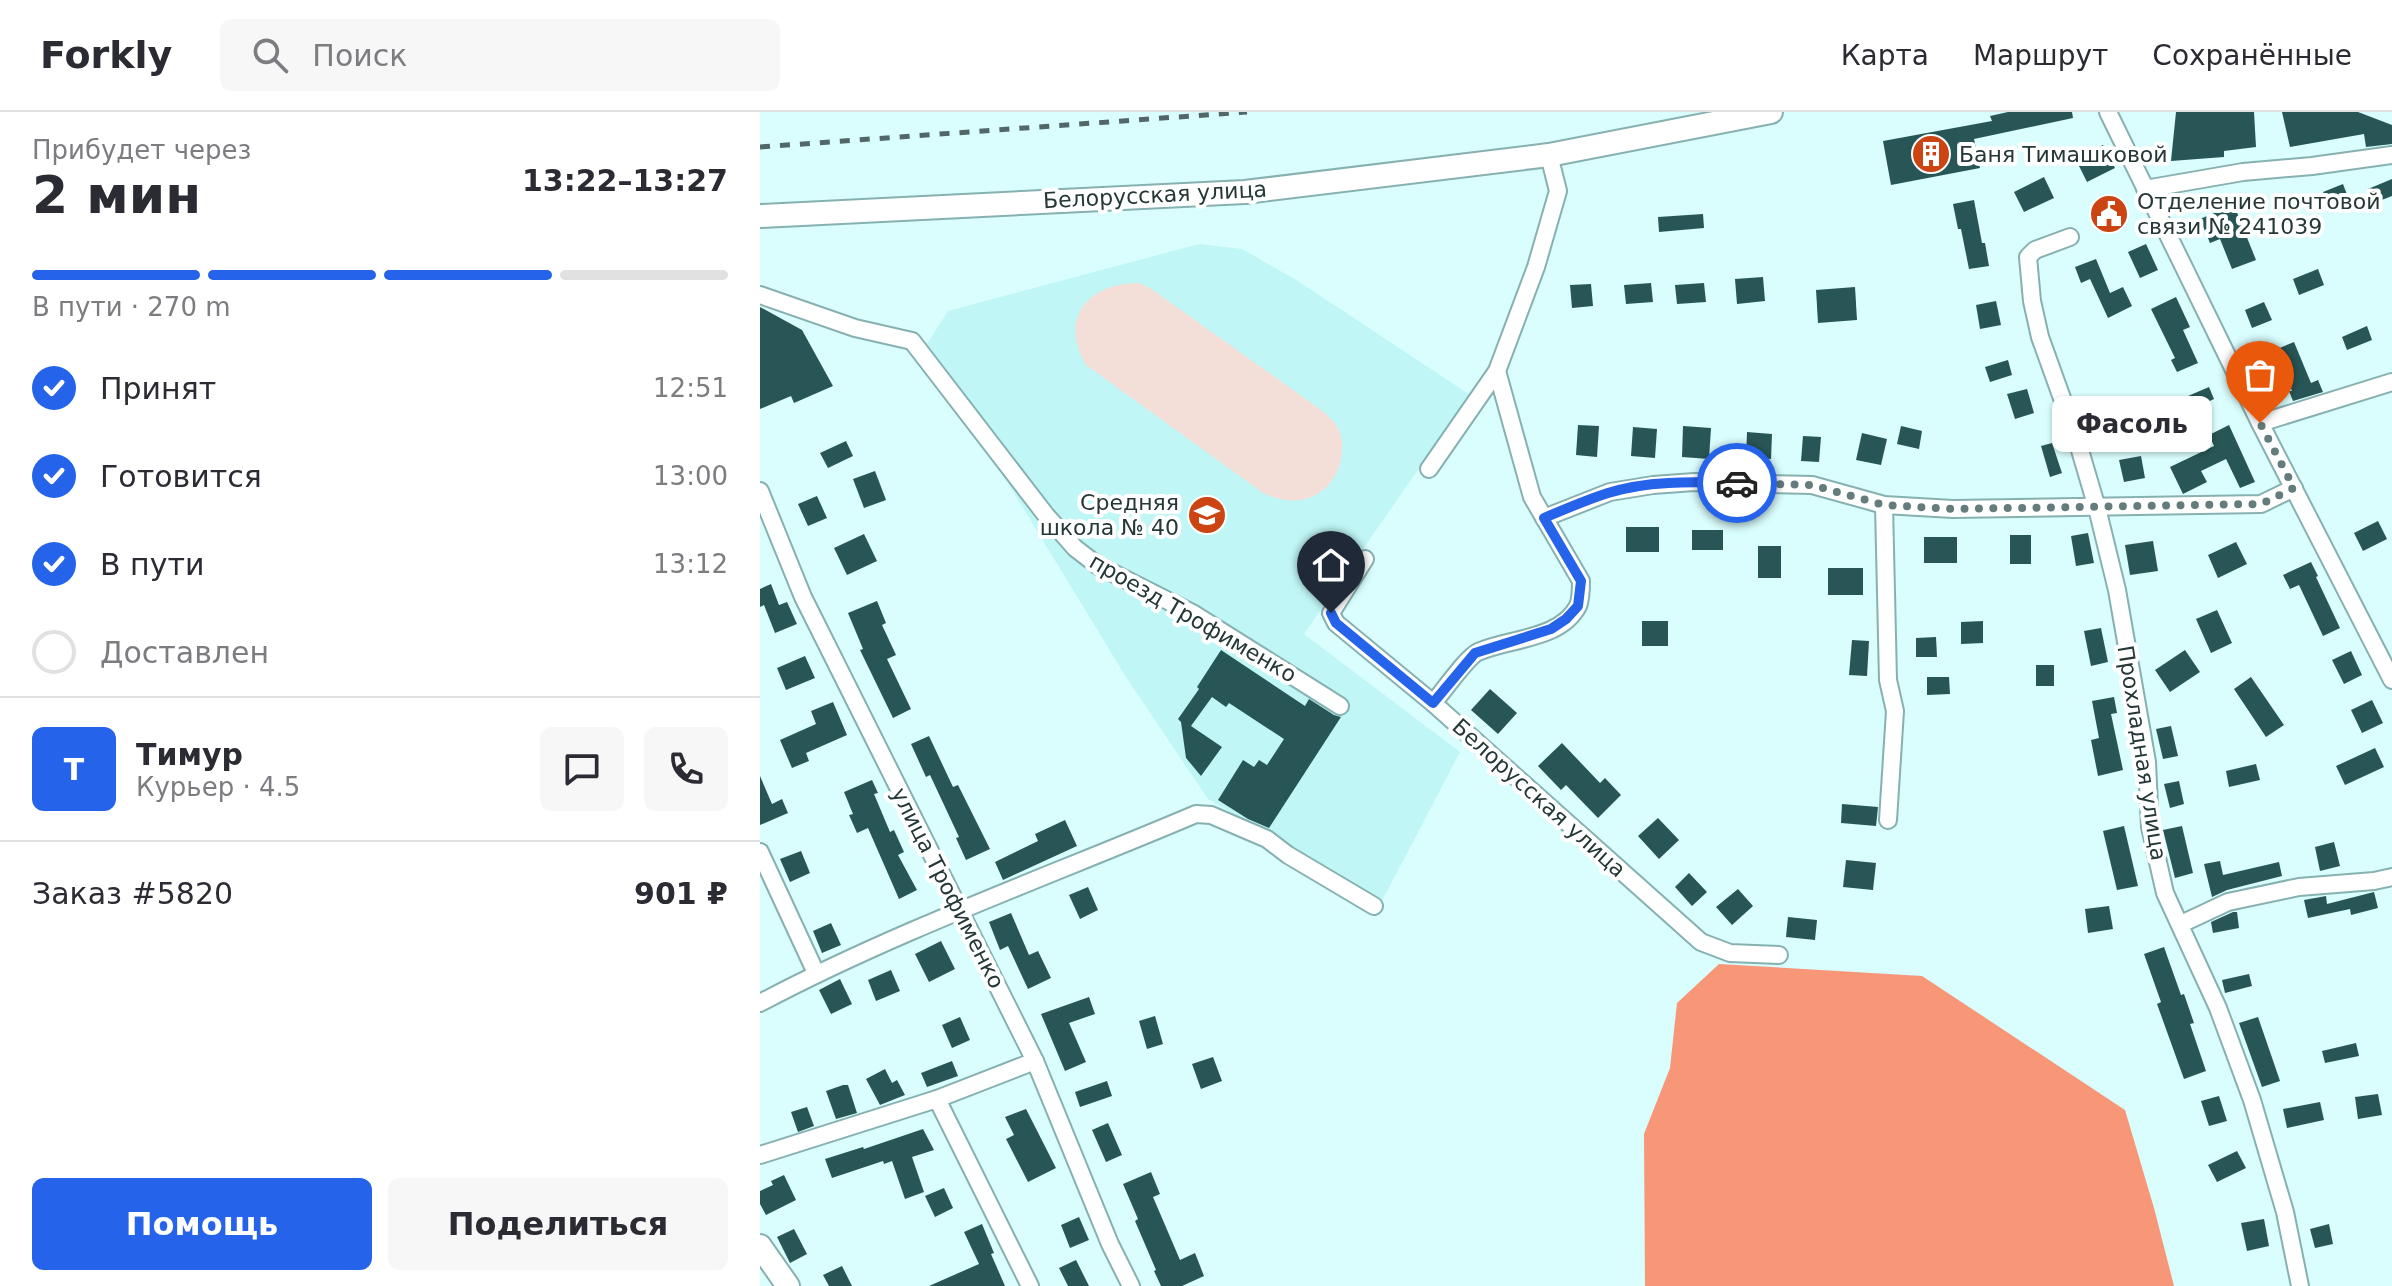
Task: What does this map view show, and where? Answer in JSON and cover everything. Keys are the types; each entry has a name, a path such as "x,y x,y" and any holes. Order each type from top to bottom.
{"main road":[{"name":"Белорусская улица","path":"760,216 1245,192 1549,155 1771,112"},
{"path":"760,1246 788,1286"}],"street":[{"path":"2108,112 2260,423 2392,680"},
{"path":"1429,469 1497,371 1536,267 1558,191 1549,155"},
{"path":"2145,189 2243,172 2392,155"},
{"name":"Прохладная улица","path":"2070,237 2035,250 2028,257 2032,301 2040,337 2077,440 2117,590 2147,762 2150,827 2165,893 2218,1008 2252,1100 2285,1212 2300,1286"},
{"name":"проезд Трофименко","path":"760,295 855,328 912,341 1045,514 1075,548 1097,565 1194,614 1340,706"},
{"path":"1433,703 1475,653 1551,629 1578,606 1581,581 1532,497 1497,371"},
{"path":"2260,423 2392,382"},
{"path":"1544,518 1610,492 1694,482 1812,485 1884,505 1953,509 2261,504 2294,488"},
{"name":"улица Трофименко","path":"760,491 803,597 1035,1061 1110,1244 1131,1286"},
{"path":"1884,505 1888,680 1895,711 1888,820"},
{"name":"Белорусская улица","path":"1365,559 1331,613 1332,618 1433,703 1701,942 1730,953 1779,955"},
{"path":"760,1003 816,973 959,911 1196,814 1203,813 1267,839 1288,855 1374,906"},
{"path":"760,852 816,973"},
{"path":"2181,924 2228,902 2299,887 2392,877"},
{"path":"760,1155 937,1099 1035,1061"},
{"path":"937,1099 1030,1286"}],"shaded area":[{"name":"Средняя школа № 40","path":"1199,244 1242,249 1298,281 1470,395 1304,634 1460,752 1382,901 1208,799 1126,677 925,347 948,311"},
{"path":"1139,283 1333,421 1341,436 1342,447 1341,459 1330,483 1311,497 1300,500 1276,498 1263,493 1086,365 1075,332 1083,306 1106,289"},
{"path":"1719,964 1922,976 2125,1110 2174,1286 1645,1286 1644,1134 1670,1068 1677,1003"}],"building":[{"name":"Баня Тимашковой","path":"2008,112 2072,112 2073,118 1974,139 1980,168 1891,185 1883,141 1992,121 1990,116"},
{"path":"2176,112 2254,112 2256,147 2224,151 2224,157 2171,161"},
{"path":"2282,112 2358,112 2392,125 2392,144 2366,147 2364,134 2290,147"},
{"path":"2103,145 2115,168 2087,182 2075,158"},
{"path":"2044,177 2054,198 2024,212 2014,192"},
{"path":"2392,179 2392,196 2374,203 2368,189"},
{"path":"2343,184 2351,205 2332,213 2323,192"},
{"path":"2115,196 2126,219 2106,229 2094,206"},
{"path":"1974,200 1989,266 1969,269 1953,204"},
{"path":"2234,205 2256,260 2232,269 2220,239 2210,243 2200,219"},
{"path":"1703,214 1704,228 1659,232 1658,217"},
{"path":"2146,244 2158,270 2140,278 2128,252"},
{"path":"2096,259 2110,293 2123,287 2132,306 2108,318 2090,279 2081,283 2075,267"},
{"path":"2318,269 2324,285 2299,295 2293,279"},
{"path":"1763,277 1765,301 1737,304 1735,279"},
{"path":"1651,283 1653,302 1626,304 1624,285"},
{"path":"1704,283 1706,302 1677,304 1675,285"},
{"path":"1591,284 1593,306 1572,308 1570,285"},
{"path":"1855,287 1857,320 1818,323 1816,290"},
{"path":"2176,297 2190,327 2183,330 2198,363 2177,372 2171,360 2175,358 2151,309"},
{"path":"1996,301 2001,325 1980,329 1976,305"},
{"path":"2264,302 2272,320 2252,328 2245,310"},
{"path":"760,307 802,330 833,386 794,403 791,396 760,409"},
{"path":"2367,326 2372,340 2347,350 2342,337"},
{"path":"2294,342 2311,383 2318,380 2323,392 2293,401 2275,350"},
{"path":"2008,360 2012,375 1990,382 1985,367"},
{"path":"2209,387 2214,399 2193,409 2188,396"},
{"path":"2027,389 2034,413 2015,419 2007,394"},
{"path":"1578,425 1599,426 1597,457 1576,455"},
{"path":"2229,425 2255,482 2240,488 2226,459 2201,471 2207,482 2183,494 2170,467 2214,446 2209,435"},
{"path":"1683,426 1711,428 1709,459 1682,457"},
{"path":"1901,426 1922,431 1919,449 1897,444"},
{"path":"1633,427 1657,429 1655,458 1631,456"},
{"path":"1747,432 1772,434 1771,459 1746,457"},
{"path":"1862,433 1887,439 1881,465 1856,460"},
{"path":"1803,436 1821,437 1819,462 1801,461"},
{"path":"846,441 853,456 828,468 820,453"},
{"path":"2052,443 2062,473 2050,477 2041,446"},
{"path":"2141,456 2145,478 2124,482 2119,460"},
{"path":"875,471 886,500 864,508 853,479"},
{"path":"817,496 827,518 808,526 798,504"},
{"path":"2378,521 2387,539 2363,551 2354,533"},
{"path":"1626,527 1659,527 1659,552 1626,552"},
{"path":"1692,530 1723,530 1723,550 1692,550"},
{"path":"2088,533 2094,563 2076,566 2071,536"},
{"path":"864,534 877,561 847,575 834,548"},
{"path":"2010,535 2031,535 2031,564 2010,564"},
{"path":"1924,537 1957,537 1957,563 1924,563"},
{"path":"2153,541 2158,571 2130,575 2125,545"},
{"path":"2236,542 2247,564 2218,578 2208,555"},
{"path":"1758,546 1781,546 1781,578 1758,578"},
{"path":"2311,562 2340,628 2323,636 2299,585 2290,589 2283,575"},
{"path":"1828,568 1863,568 1863,595 1828,595"},
{"path":"771,584 779,605 787,602 797,624 775,633 764,605 760,607 760,589"},
{"path":"877,601 886,623 882,625 896,655 887,659 911,709 893,718 860,650 863,649 848,613"},
{"path":"2217,610 2232,643 2211,653 2196,619"},
{"path":"1642,621 1668,621 1668,646 1642,646"},
{"path":"1983,621 1983,643 1961,644 1961,622"},
{"path":"2101,628 2108,662 2091,666 2084,631"},
{"path":"1936,637 1937,657 1916,657 1916,638"},
{"path":"1852,640 1869,641 1867,676 1849,675"},
{"path":"1221,650 1305,706 1309,699 1341,717 1269,828 1218,800 1243,760 1254,767 1259,760 1267,765 1284,739 1229,703 1226,707 1212,697 1191,726 1222,747 1201,776 1186,758 1178,719"},
{"path":"2185,650 2200,672 2170,692 2155,670"},
{"path":"2351,651 2362,675 2344,684 2332,660"},
{"path":"805,656 815,678 786,690 777,668"},
{"path":"2036,665 2054,665 2054,686 2036,686"},
{"path":"1927,677 1949,677 1950,694 1927,695"},
{"path":"2251,677 2284,725 2266,737 2234,689"},
{"path":"1490,689 1517,713 1498,734 1471,710"},
{"path":"2114,697 2117,713 2111,714 2123,770 2098,776 2091,740 2099,738 2092,701"},
{"path":"2372,700 2383,723 2362,733 2351,710"},
{"path":"833,702 847,735 806,753 809,761 792,768 780,740 816,724 811,711"},
{"path":"2171,726 2178,756 2163,759 2156,729"},
{"path":"929,736 953,787 958,785 990,849 966,860 956,838 959,837 930,775 926,777 911,744"},
{"path":"1562,743 1600,783 1605,778 1621,795 1598,818 1566,785 1561,790 1538,766"},
{"path":"2375,748 2384,767 2345,785 2336,766"},
{"path":"2256,764 2260,780 2229,787 2226,771"},
{"path":"760,776 772,804 782,799 788,813 760,825"},
{"path":"872,780 878,793 874,794 890,832 894,830 904,852 898,855 917,890 899,899 868,828 857,833 849,815 853,814 844,792"},
{"path":"2179,781 2184,804 2170,808 2164,784"},
{"path":"1842,804 1878,807 1876,826 1841,823"},
{"path":"1658,818 1679,840 1659,859 1638,836"},
{"path":"1065,820 1077,846 1003,880 995,862 1038,841 1035,834"},
{"path":"2124,826 2138,886 2117,890 2103,831"},
{"path":"2182,826 2193,873 2175,878 2163,830"},
{"path":"2334,842 2340,866 2320,871 2315,847"},
{"path":"801,851 810,873 790,882 780,859"},
{"path":"1846,860 1876,863 1873,890 1843,887"},
{"path":"2220,861 2223,875 2279,862 2282,876 2212,897 2204,864"},
{"path":"1689,873 1707,892 1692,906 1675,887"},
{"path":"1088,887 1098,910 1080,919 1069,895"},
{"path":"1738,889 1753,906 1732,925 1716,907"},
{"path":"2374,892 2378,908 2351,915 2350,909 2308,918 2304,900 2326,896 2327,904"},
{"path":"2109,906 2113,929 2088,933 2085,909"},
{"path":"2237,912 2239,928 2213,933 2211,922"},
{"path":"1011,913 1029,955 1038,951 1051,978 1028,989 1008,946 1000,950 989,922"},
{"path":"1788,917 1817,920 1815,940 1786,937"},
{"path":"831,923 841,945 822,953 813,931"},
{"path":"941,941 955,969 929,982 915,954"},
{"path":"2164,947 2194,1023 2190,1024 2206,1071 2184,1079 2157,1004 2161,1002 2144,954"},
{"path":"891,970 900,991 876,1001 868,980"},
{"path":"2249,974 2252,986 2225,993 2222,980"},
{"path":"840,979 852,1004 831,1014 819,990"},
{"path":"1089,997 1095,1014 1069,1023 1086,1062 1065,1071 1041,1014"},
{"path":"1155,1016 1163,1044 1147,1049 1139,1021"},
{"path":"960,1017 970,1040 952,1048 942,1025"},
{"path":"2258,1017 2280,1081 2262,1087 2239,1023"},
{"path":"2356,1043 2359,1056 2325,1063 2322,1051"},
{"path":"1213,1057 1222,1081 1201,1089 1192,1064"},
{"path":"952,1061 958,1076 927,1087 921,1073"},
{"path":"885,1069 892,1083 897,1080 905,1095 880,1105 866,1079"},
{"path":"1107,1081 1112,1096 1080,1107 1075,1092"},
{"path":"848,1085 857,1113 836,1119 826,1091"},
{"path":"2378,1094 2382,1115 2358,1119 2355,1097"},
{"path":"2219,1096 2227,1121 2209,1126 2201,1101"},
{"path":"2320,1102 2324,1120 2287,1128 2283,1109"},
{"path":"807,1107 814,1126 798,1132 791,1112"},
{"path":"1026,1109 1056,1168 1028,1182 1006,1139 1014,1135 1005,1117"},
{"path":"1108,1123 1122,1155 1106,1162 1092,1130"},
{"path":"923,1129 934,1150 912,1157 924,1192 905,1199 892,1161 884,1164 883,1161 832,1178 825,1159"},
{"path":"2237,1151 2246,1168 2217,1182 2208,1165"},
{"path":"1151,1172 1160,1194 1153,1197 1180,1260 1195,1253 1204,1276 1182,1286 1161,1286 1123,1184"},
{"path":"784,1175 796,1200 766,1215 760,1204 760,1191"},
{"path":"944,1188 953,1208 935,1217 925,1196"},
{"path":"1079,1217 1089,1240 1070,1248 1061,1225"},
{"path":"2264,1219 2269,1246 2247,1251 2241,1223"},
{"path":"982,1224 1005,1286 929,1286 979,1264 964,1232"},
{"path":"2329,1224 2333,1244 2315,1248 2310,1229"},
{"path":"794,1229 807,1254 790,1263 777,1237"},
{"path":"1076,1260 1089,1286 1068,1286 1059,1268"},
{"path":"842,1266 852,1286 829,1286 823,1275"}],"railway":[{"path":"760,147 1247,112"}],"way so far":[{"path":"1737,483 1812,485 1884,505 1953,509 2261,504 2294,488 2260,423"}],"place":[{"name":"Баня Тимашковой","path":"1931,154"},
{"name":"Отделение почтовой связи № 241039","path":"2109,214"},
{"name":"Фасоль","path":"2260,423"},
{"name":"Средняя школа № 40","path":"1207,515"}],"route":[{"path":"1331,613 1336,623 1433,703 1475,653 1551,629 1578,606 1581,581 1544,518 1610,492 1694,482 1737,483"}]}
